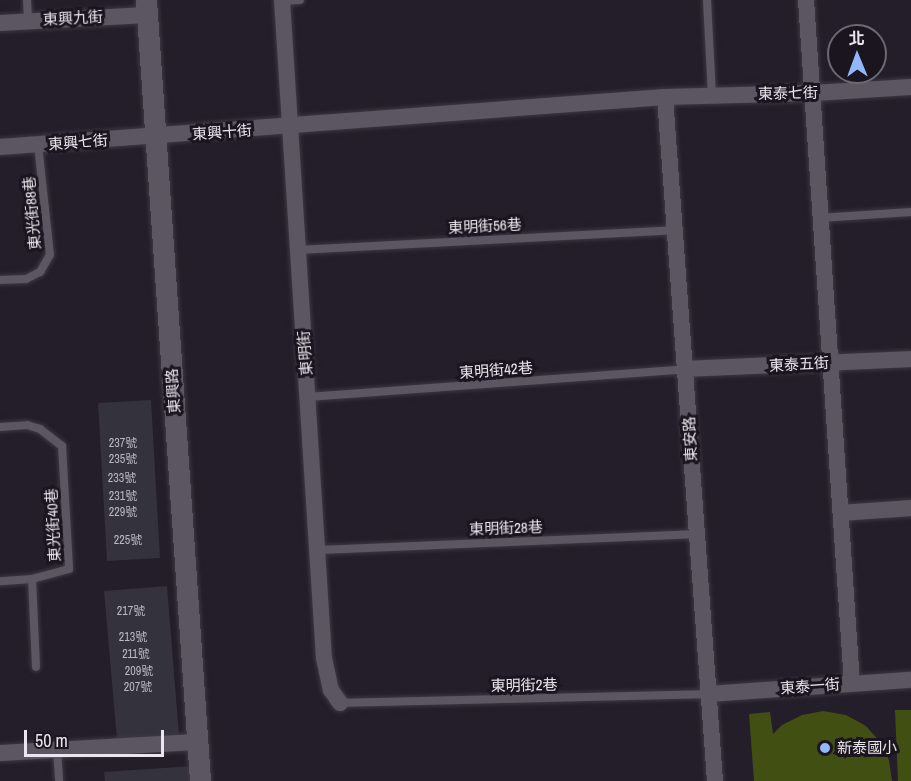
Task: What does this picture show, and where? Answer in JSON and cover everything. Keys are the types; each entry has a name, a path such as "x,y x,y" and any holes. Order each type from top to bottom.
{"street":[{"path":"806,0 852,683"},
{"name":"東明街","path":"282,1 288,127 324,658 332,690 340,703"},
{"name":"東興九街","path":"0,23 146,7"},
{"name":"東興路","path":"146,7 200,781"},
{"name":"東泰七街","path":"665,97 814,93 911,87"},
{"name":"東興十街","path":"155,136 665,97"},
{"name":"東安路","path":"665,97 686,369 695,534 715,781"},
{"name":"東興七街","path":"0,147 155,136"},
{"name":"東泰五街","path":"686,369 911,359"},
{"path":"841,513 911,508"},
{"name":"東泰一街","path":"709,694 911,680"},
{"path":"0,753 197,742"}],"lane":[{"path":"27,0 28,21"},
{"path":"282,1 300,0"},
{"path":"707,0 712,94"},
{"name":"東光街88巷","path":"0,280 26,279 40,272 50,255 38,144"},
{"path":"819,218 911,212"},
{"name":"東明街56巷","path":"297,250 674,230"},
{"name":"東明街42巷","path":"308,397 686,369"},
{"name":"東光街40巷","path":"0,427 27,425 40,429 62,446 69,569 32,579 0,581"},
{"name":"東明街28巷","path":"318,550 695,534"},
{"path":"32,579 36,667"},
{"name":"東明街2巷","path":"340,703 709,694"},
{"path":"57,750 59,781"}],"green space":[{"path":"895,710 911,710 911,781 898,781"},
{"name":"新泰國小","path":"823,711 846,715 866,726 882,744 889,760 892,781 754,781 749,714 770,712 773,734 782,725 802,715"}],"building":[{"path":"151,400 160,558 107,561 98,403"},
{"path":"167,586 179,735 117,740 104,591"},
{"path":"193,766 194,781 105,781 104,772"}],"place":[{"name":"新泰國小","path":"825,748"}]}
